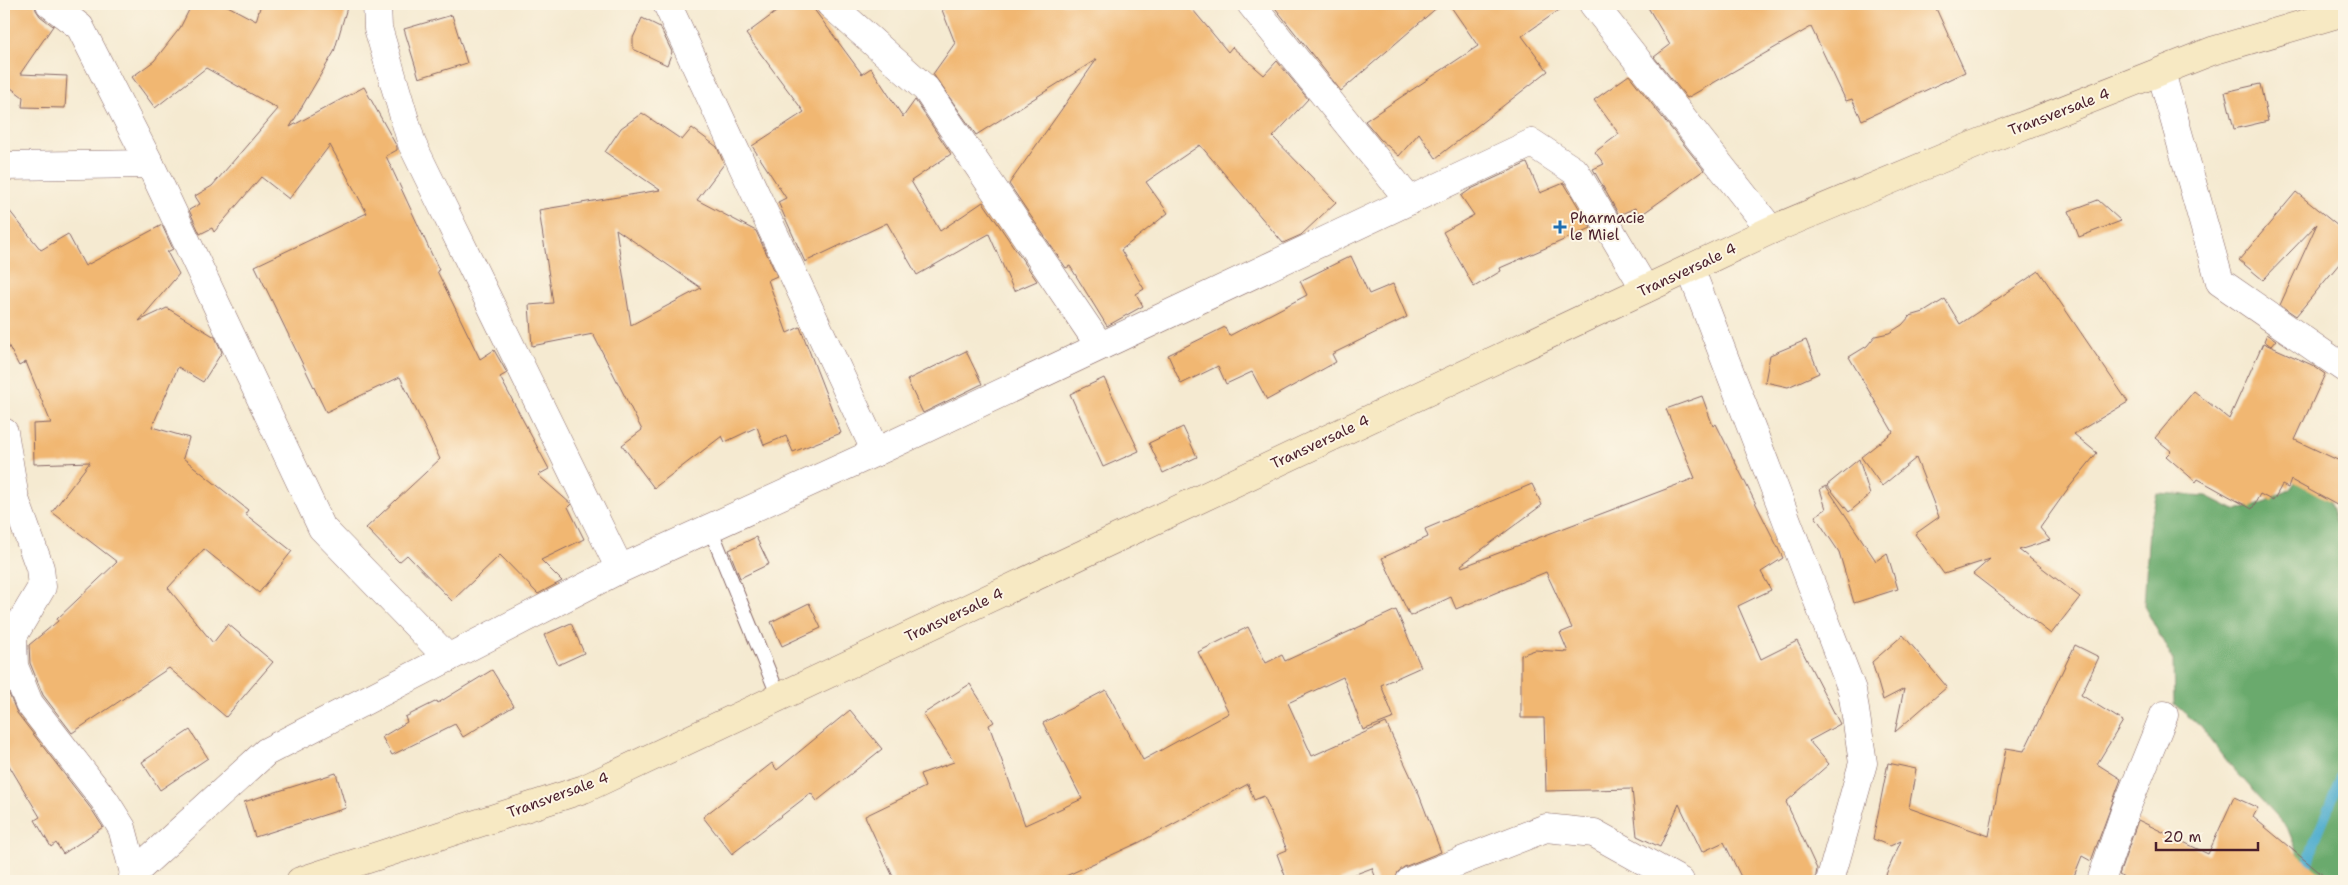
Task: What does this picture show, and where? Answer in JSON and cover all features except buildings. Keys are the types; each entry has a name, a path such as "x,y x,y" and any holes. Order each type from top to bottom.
{"main road":[{"name":"Transversale 4","path":"303,881 584,789 1771,230 1974,145 2212,51 2344,12"}],"street":[{"path":"50,4 80,27 150,164 322,528 448,658"},
{"path":"377,4 378,28 412,144 620,568"},
{"path":"667,4 876,452"},
{"path":"830,4 926,89 1100,346"},
{"path":"1251,4 1409,200"},
{"path":"1593,4 1771,230"},
{"path":"2161,72 2220,282 2344,368"},
{"path":"133,877 266,752 620,568 876,452 1532,143 1576,172 1645,289"},
{"path":"4,166 150,164"},
{"path":"1690,268 1852,690 1863,763 1830,881"},
{"path":"4,432 15,499 40,568 42,587 13,636 14,666 29,704 105,801 122,828 133,877"},
{"path":"2101,881 2125,811 2164,715"},
{"path":"1410,881 1546,828 1594,833 1680,881"}],"lane":[{"path":"710,528 779,697"}],"green space":[{"path":"2315,454 2336,523 2344,524 2344,881 2309,881 2287,827 2231,766 2200,726 2174,704 2173,660 2144,606 2149,527 2157,493 2207,496 2237,511 2267,501 2290,489"}],"waterway":[{"path":"2303,881 2313,845 2344,770"}],"place":[{"name":"Pharmacie le Miel","path":"1560,227"}]}
